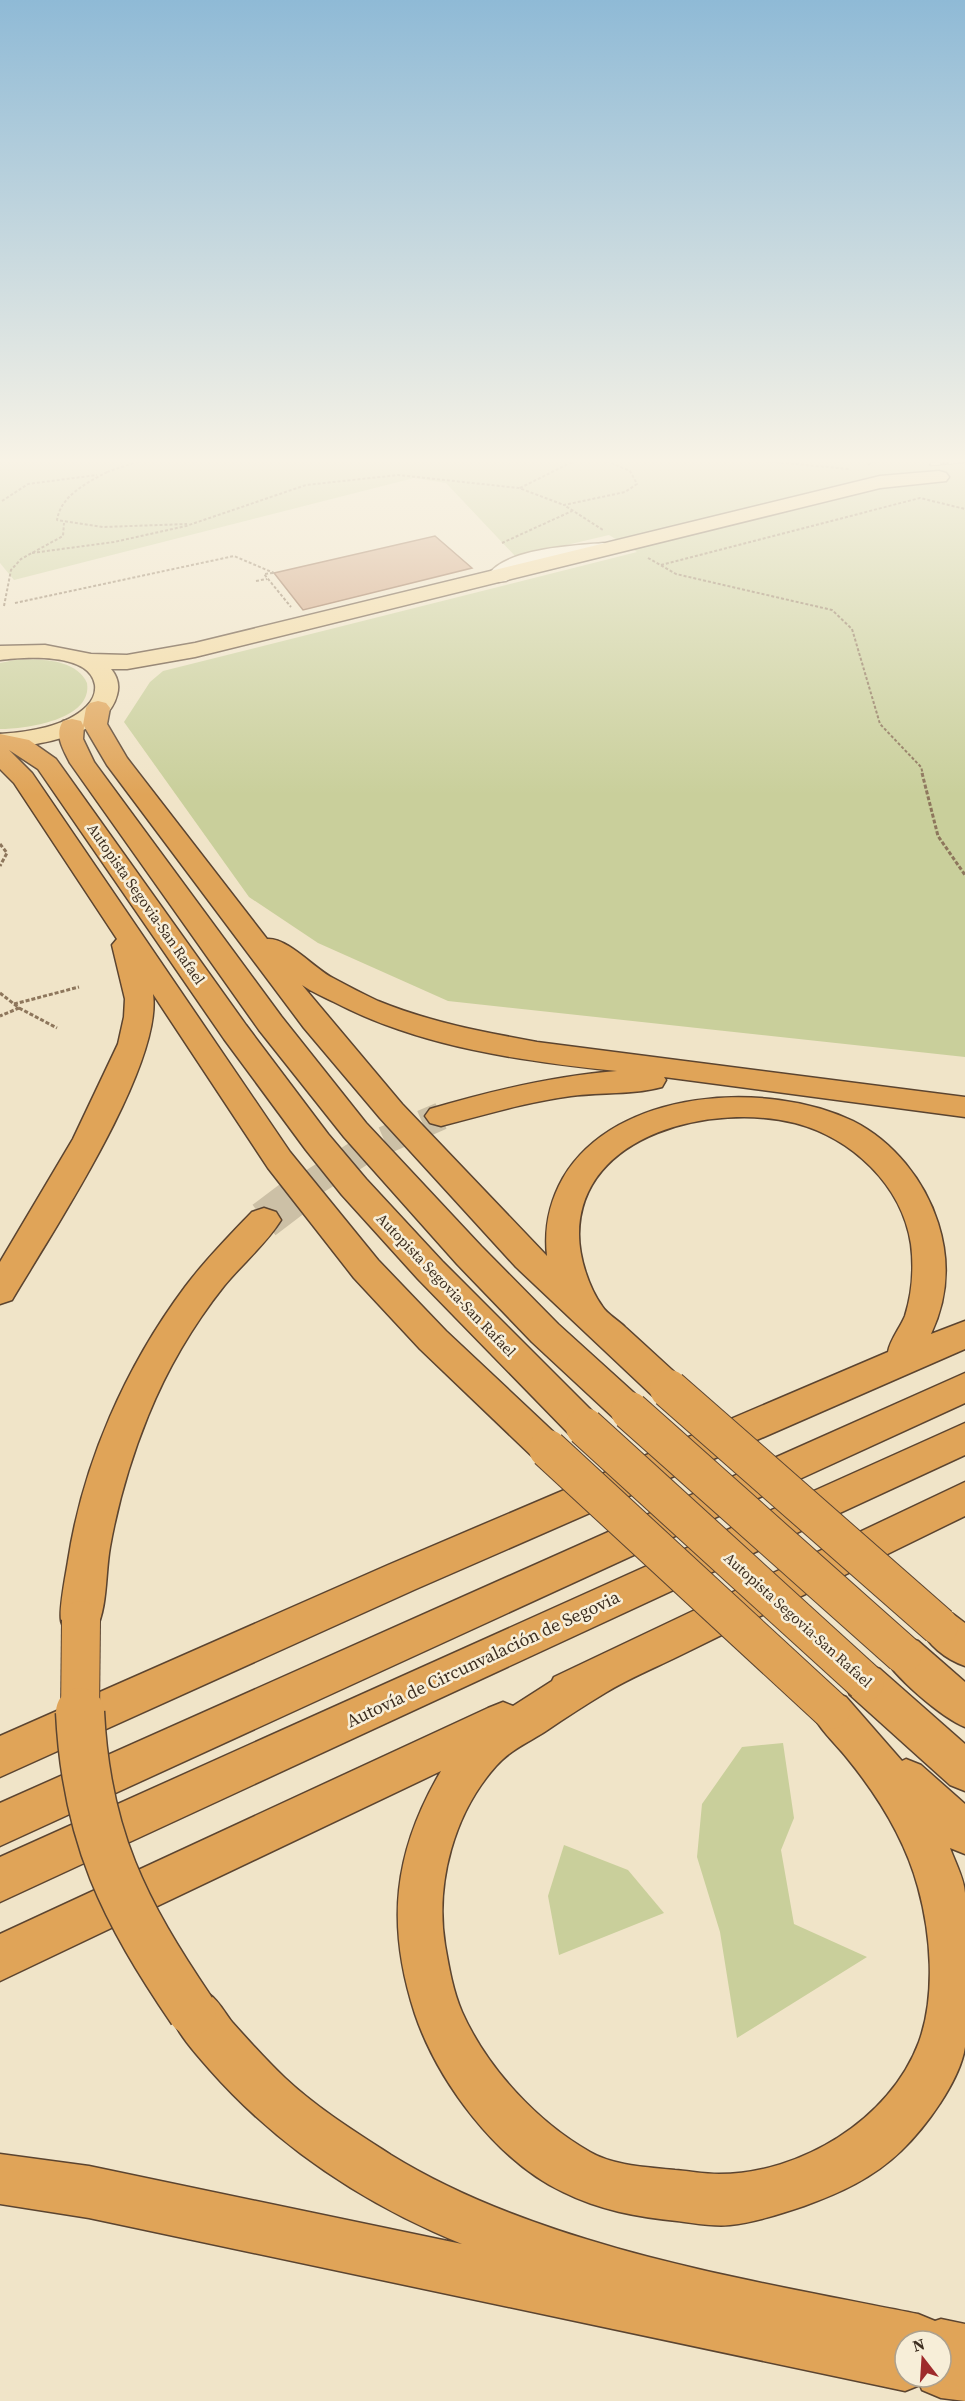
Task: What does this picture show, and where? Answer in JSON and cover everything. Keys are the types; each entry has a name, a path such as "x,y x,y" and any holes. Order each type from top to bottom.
{"highway":[{"path":"92,710 95,724 107,747 315,1021 392,1110 528,1258 669,1389 952,1637"},
{"name":"Autopista Segovia-San Rafael","path":"92,710 70,739 82,763 270,1023 355,1130 544,1333 965,1708"},
{"name":"Autopista Segovia-San Rafael","path":"0,741 20,745 47,764 235,1032 317,1142 354,1187 437,1278 848,1696 965,1771"},
{"path":"0,755 23,778 279,1160 366,1269 433,1340 548,1449 848,1696 965,1833"},
{"path":"222,901 297,968 335,991 401,1020 500,1044 965,1107"},
{"path":"0,1291 75,1164 105,1109 130,1053 139,1017 137,983 121,926"},
{"path":"441,1116 535,1091 591,1083 639,1080 708,1082 934,1103"},
{"path":"624,1348 585,1305 576,1290 561,1248 561,1226 573,1188 587,1166 604,1147 661,1119 697,1111 734,1108 804,1114 862,1138 889,1154 913,1173 938,1202 954,1228 958,1257 956,1288 939,1320 927,1333 899,1355 819,1398"},
{"path":"264,1220 220,1267 187,1311 148,1376 129,1417 101,1497 90,1549 81,1620 78,1715 88,1790 111,1870 146,1941 192,2011 223,2050 288,2114 320,2139 383,2180 426,2203 474,2224 575,2262 666,2288 893,2336"},
{"path":"0,1757 402,1577 965,1334"},
{"path":"0,1825 965,1387"},
{"name":"Autovía de Circunvalación de Segovia","path":"0,1880 965,1438"},
{"path":"0,1958 589,1681 965,1498"},
{"path":"589,1681 490,1742 444,1804 426,1855 420,1905 423,1963 439,2018 461,2061 506,2121 575,2172 634,2191 720,2200 773,2192 834,2169 876,2143 907,2109 930,2072 946,2032 956,1986 956,1936 948,1891 935,1855 915,1815 892,1778 866,1744 848,1696"},
{"path":"0,2180 89,2192 893,2361"}],"main road":[{"path":"3,644 66,654 86,661 127,662 195,650 515,571"},
{"path":"0,741 39,736 92,710 115,685 129,676 195,650"},
{"path":"86,661 104,676 107,684 92,710"}],"path":[{"path":"4,606 10,571"},
{"path":"15,603 162,571"},
{"path":"269,571 274,573 264,574 296,612"},
{"path":"671,571 832,610 852,629 880,724 921,767 938,836 965,874"},
{"path":"256,581 268,578"},
{"path":"0,844 7,853 0,866"},
{"path":"14,1004 80,987"},
{"path":"0,993 19,1008 57,1028"},
{"path":"0,1016 19,1008"}],"green space":[{"path":"7,571 49,571 14,580"},
{"path":"561,571 965,571 965,1057 448,1001 318,943 249,897 124,722 150,682 163,671"},
{"path":"15,660 45,660 65,664 81,675 87,683 86,696 69,714 55,720 25,727 0,729 0,663"},
{"path":"783,1743 794,1818 781,1850 794,1924 867,1957 737,2038 720,1932 697,1857 702,1804 742,1747"},
{"path":"564,1845 628,1870 664,1913 559,1955 548,1896"}],"building":[{"path":"282,571 460,571 303,610 274,573"}],"tunnel":[{"path":"312,1183 369,1147 441,1116"},
{"path":"264,1220 314,1182"}]}
